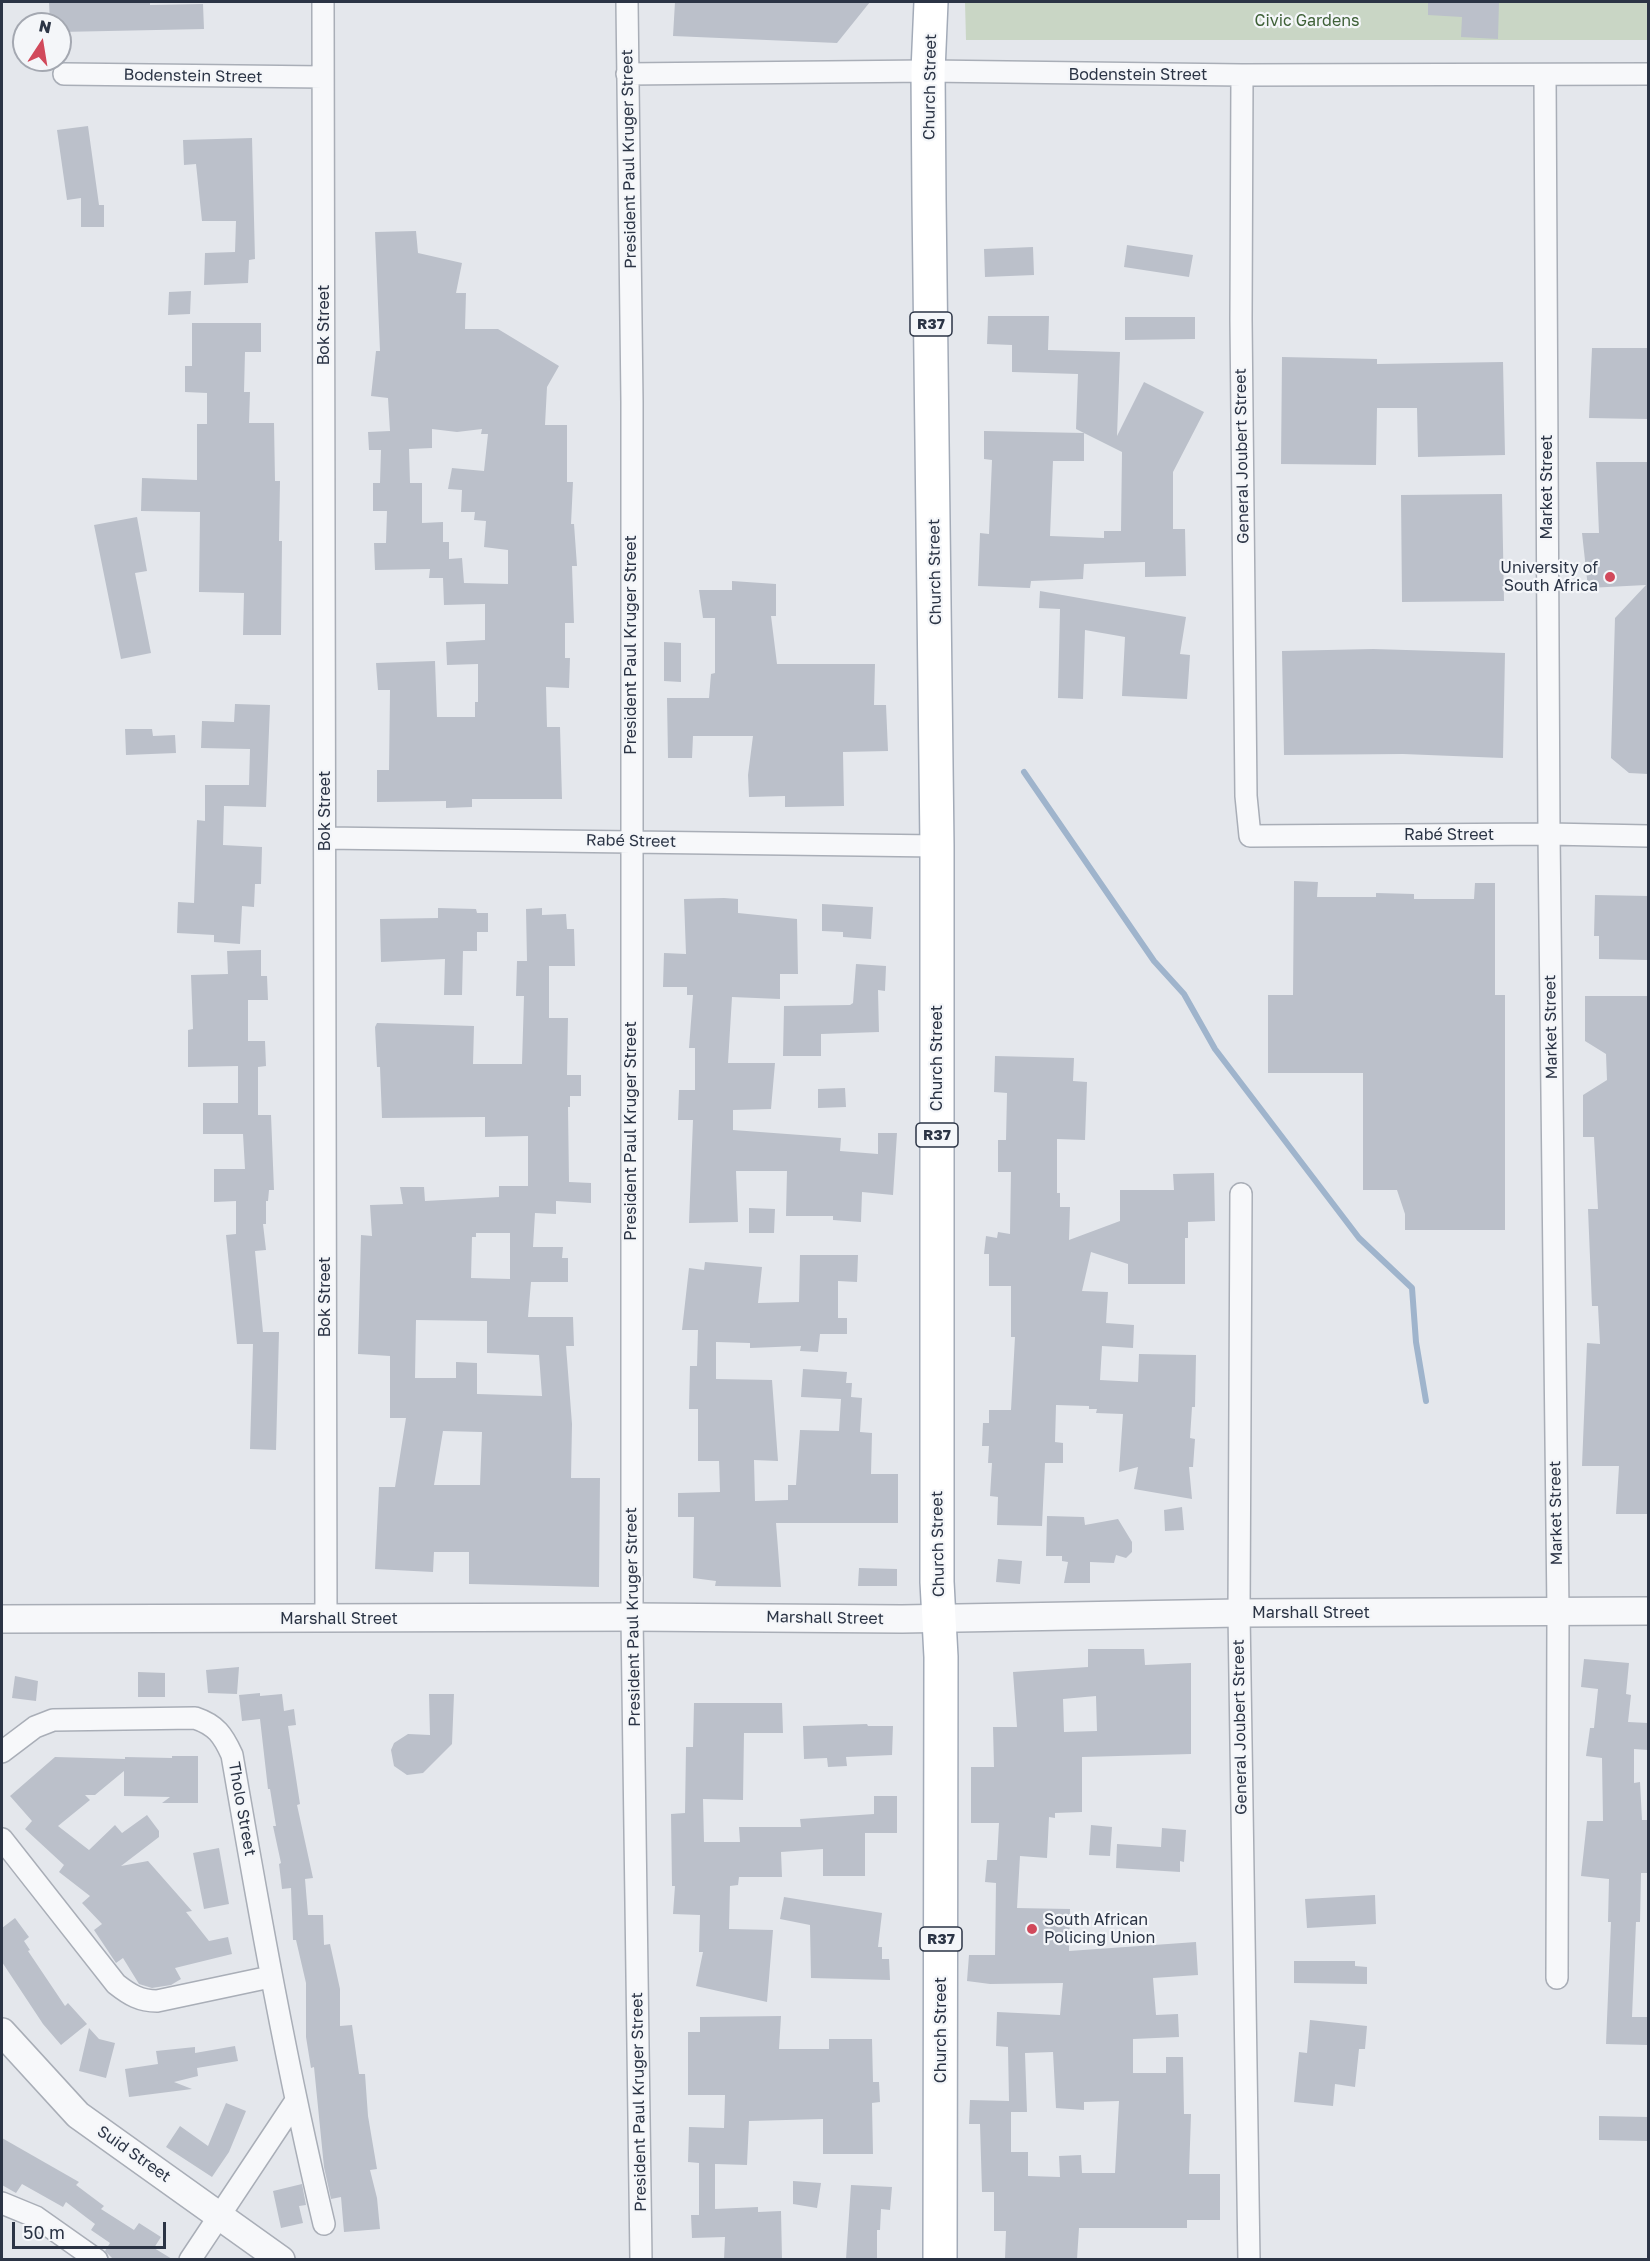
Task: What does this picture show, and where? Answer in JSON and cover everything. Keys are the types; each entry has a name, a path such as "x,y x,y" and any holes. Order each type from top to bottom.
{"main road":[{"name":"Church Street","path":"931,2 928,71 936,650 940,2259"}],"street":[{"name":"Bok Street","path":"323,2 326,1620"},
{"name":"President Paul Kruger Street","path":"627,2 631,272 632,1617 641,2259"},
{"name":"Bodenstein Street","path":"627,74 928,71 1242,75 1648,74"},
{"name":"Bodenstein Street","path":"64,75 323,77"},
{"name":"General Joubert Street","path":"1242,75 1241,319 1246,796 1250,836"},
{"name":"Market Street","path":"1545,75 1549,834 1558,1612 1557,1978"},
{"name":"Rabé Street","path":"1250,836 1549,834 1648,836"},
{"name":"Rabé Street","path":"325,838 937,846"},
{"name":"General Joubert Street","path":"1240,1194 1239,1613 1249,2259"},
{"name":"Marshall Street","path":"2,1619 326,1620 632,1617 939,1619 1239,1613 1648,1611"},
{"name":"Tholo Street","path":"2,1752 35,1726 53,1720 195,1718 209,1722 222,1734 232,1755 270,1977 295,2102 324,2224"},
{"path":"2,1839 116,1984 131,1995 143,2001 158,2001 270,1977"},
{"name":"Suid Street","path":"2,2032 78,2115 281,2259"},
{"path":"190,2259 221,2216 261,2150 295,2102"},
{"path":"2,2204 36,2217 97,2259"}],"green space":[{"name":"Civic Gardens","path":"965,2 1648,2 1648,40 966,40"}],"building":[{"path":"49,2 203,4 204,29 72,32 72,12 49,12"},
{"path":"675,2 870,2 837,43 673,36"},
{"path":"1428,2 1499,2 1498,39 1461,37 1462,17 1428,15"},
{"path":"88,126 99,205 104,205 104,227 81,227 81,198 67,200 57,130"},
{"path":"252,138 255,259 249,260 248,283 204,285 205,253 235,252 236,221 202,221 196,164 184,165 183,140"},
{"path":"416,231 418,253 462,263 456,293 466,293 465,329 498,329 559,366 547,387 545,425 567,425 567,482 573,482 571,524 574,524 577,566 572,566 574,623 565,623 565,658 570,658 569,688 546,687 547,727 560,727 562,799 472,799 472,807 446,808 446,801 377,802 377,770 389,770 390,690 378,690 376,663 435,661 437,717 475,717 475,702 478,702 478,664 447,665 446,642 485,640 485,604 444,605 443,578 429,578 430,569 375,570 374,543 386,543 387,511 373,511 373,483 380,483 381,450 369,450 368,432 390,431 388,398 371,396 376,351 380,351 375,232","holes":["432,429 457,432 482,429 481,434 488,434 484,471 452,468 448,489 462,490 461,512 475,512 474,520 486,521 484,547 508,550 508,584 464,583 462,558 449,559 449,542 443,542 443,522 422,523 422,483 410,483 409,449 432,448"]},
{"path":"1127,245 1193,255 1189,277 1124,267"},
{"path":"1033,247 1034,275 985,277 984,249"},
{"path":"191,291 190,314 168,315 169,292"},
{"path":"988,316 1049,316 1048,350 1120,352 1117,436 1144,382 1204,412 1173,472 1173,529 1185,529 1186,576 1145,577 1145,562 1084,564 1083,579 1031,581 1030,588 978,586 980,533 989,534 992,460 984,459 984,431 1084,433 1076,429 1078,374 1012,372 1012,345 987,344","holes":["1084,433 1122,452 1121,531 1104,531 1104,538 1050,536 1053,461 1084,461"]},
{"path":"1125,317 1195,317 1195,339 1125,340"},
{"path":"192,323 261,323 261,352 245,352 244,392 250,392 249,423 274,423 275,481 280,481 279,541 282,541 281,635 243,635 244,593 199,592 200,512 141,511 142,478 197,480 197,424 207,424 207,393 185,392 185,366 192,366"},
{"path":"1592,348 1648,348 1648,419 1589,418"},
{"path":"1282,357 1377,359 1377,364 1503,362 1505,455 1418,457 1417,408 1377,408 1376,465 1281,464"},
{"path":"1596,462 1648,462 1648,774 1629,773 1611,758 1615,618 1646,585 1588,588 1582,533 1599,533"},
{"path":"1502,494 1504,601 1402,602 1401,495"},
{"path":"137,517 147,571 135,573 151,653 121,659 94,525"},
{"path":"732,581 776,584 776,616 771,616 777,664 875,664 874,705 886,705 888,751 843,752 844,806 785,807 785,796 749,797 748,775 753,736 693,736 692,758 668,758 667,698 709,698 711,674 715,673 715,618 703,618 699,590 732,590"},
{"path":"1040,591 1186,617 1180,654 1190,655 1187,699 1122,696 1125,637 1085,630 1083,699 1058,698 1060,609 1039,608"},
{"path":"664,642 681,643 681,682 664,681"},
{"path":"1373,649 1505,653 1503,758 1403,754 1284,755 1282,651"},
{"path":"235,704 270,705 266,807 224,806 223,845 262,847 261,884 255,884 254,907 242,906 240,944 214,942 214,935 177,933 178,902 194,903 197,820 205,821 205,785 249,785 250,749 201,748 202,721 234,722"},
{"path":"125,729 152,729 153,736 175,735 176,753 126,755"},
{"path":"1294,881 1318,882 1317,897 1376,897 1376,893 1414,894 1414,899 1474,899 1475,883 1495,883 1495,995 1505,995 1505,1230 1405,1230 1405,1214 1397,1190 1363,1190 1363,1073 1268,1073 1268,995 1293,995"},
{"path":"1595,895 1648,896 1648,960 1599,959 1599,936 1594,936"},
{"path":"684,899 738,899 738,913 797,919 798,974 780,974 780,999 732,997 728,1063 775,1063 771,1109 733,1110 733,1130 841,1138 840,1151 878,1154 878,1133 897,1133 893,1195 862,1192 861,1222 833,1220 833,1216 786,1216 787,1171 736,1171 738,1222 689,1223 693,1120 678,1120 679,1090 695,1090 695,1048 689,1048 693,995 687,995 687,987 663,987 664,953 686,954"},
{"path":"822,904 873,907 871,939 843,937 843,932 822,931"},
{"path":"438,908 476,909 477,913 488,913 488,932 477,932 477,951 463,951 462,995 444,995 445,959 381,962 380,919 438,918"},
{"path":"542,908 542,915 566,914 567,929 574,929 575,966 549,966 549,1018 568,1018 567,1075 581,1075 581,1096 570,1096 570,1107 568,1107 569,1182 591,1183 591,1203 556,1201 556,1214 535,1213 533,1247 563,1247 562,1258 568,1258 568,1282 531,1282 528,1317 573,1317 574,1346 566,1346 572,1424 571,1478 600,1478 599,1587 469,1584 469,1552 434,1552 433,1572 375,1569 379,1487 395,1487 406,1418 390,1418 390,1356 358,1354 361,1235 372,1236 370,1205 403,1204 400,1187 424,1187 425,1201 499,1197 499,1186 528,1186 528,1136 485,1137 485,1117 382,1118 380,1067 377,1067 375,1027 377,1023 474,1026 473,1064 522,1064 524,996 516,996 517,961 527,961 526,909","holes":["476,1233 510,1233 510,1279 471,1278 472,1237 476,1237","416,1320 487,1321 487,1353 539,1355 542,1396 477,1394 477,1363 456,1362 456,1378 415,1378","443,1431 482,1432 480,1485 434,1485"]},
{"path":"261,950 261,976 267,976 268,1000 248,1000 248,1041 265,1041 266,1066 258,1067 258,1115 271,1115 274,1190 269,1190 268,1201 266,1201 266,1224 263,1224 266,1250 255,1251 263,1332 279,1332 276,1450 250,1449 253,1344 237,1344 226,1235 236,1234 236,1201 214,1202 214,1169 245,1169 243,1134 203,1134 203,1103 238,1103 238,1066 188,1067 188,1030 193,1029 191,975 228,974 227,951"},
{"path":"856,964 886,966 885,991 878,990 879,1032 821,1034 821,1056 783,1056 784,1006 850,1005 853,1003"},
{"path":"1585,996 1647,996 1648,1514 1616,1514 1619,1466 1582,1466 1587,1343 1600,1344 1598,1306 1592,1306 1588,1209 1598,1209 1594,1137 1583,1137 1583,1095 1607,1080 1606,1054 1585,1041"},
{"path":"995,1056 1074,1058 1073,1081 1087,1082 1085,1140 1057,1139 1057,1193 1060,1193 1060,1207 1070,1207 1069,1240 1120,1221 1120,1190 1174,1190 1173,1174 1214,1173 1215,1221 1188,1222 1188,1238 1185,1238 1185,1284 1128,1284 1128,1264 1091,1252 1082,1291 1108,1292 1106,1323 1134,1325 1133,1348 1102,1346 1100,1380 1138,1382 1139,1354 1196,1355 1195,1407 1192,1407 1190,1438 1195,1439 1193,1467 1189,1467 1192,1499 1134,1489 1138,1467 1119,1472 1123,1414 1096,1413 1097,1409 1089,1409 1089,1406 1056,1405 1055,1442 1063,1443 1063,1463 1045,1463 1042,1526 997,1525 998,1497 990,1496 992,1463 988,1463 989,1446 982,1446 983,1423 989,1423 989,1410 1011,1410 1015,1337 1011,1337 1011,1286 989,1286 989,1254 984,1254 986,1236 997,1238 998,1232 1010,1234 1011,1172 998,1172 998,1140 1006,1140 1007,1093 994,1092"},
{"path":"845,1088 846,1107 818,1108 818,1089"},
{"path":"749,1208 775,1209 774,1233 749,1233"},
{"path":"800,1255 858,1255 857,1282 838,1281 838,1318 847,1318 847,1334 820,1334 818,1352 800,1351 801,1346 750,1348 750,1343 716,1342 716,1379 772,1380 778,1461 754,1460 755,1501 788,1500 788,1485 796,1485 800,1430 839,1431 841,1399 801,1397 803,1369 847,1372 846,1383 852,1383 851,1397 862,1398 860,1432 872,1433 871,1474 898,1474 898,1523 776,1523 781,1587 715,1586 716,1581 693,1578 694,1517 678,1517 678,1493 720,1492 719,1461 698,1461 698,1409 689,1409 690,1366 697,1366 698,1330 682,1330 689,1268 704,1270 705,1262 762,1267 758,1303 799,1302"},
{"path":"1182,1507 1184,1530 1165,1531 1164,1510"},
{"path":"1047,1516 1084,1517 1085,1525 1118,1519 1132,1542 1132,1552 1126,1558 1116,1555 1114,1563 1090,1562 1090,1583 1064,1583 1068,1562 1062,1561 1062,1556 1046,1556"},
{"path":"998,1559 1022,1561 1020,1584 996,1582"},
{"path":"859,1568 897,1569 897,1586 858,1586"},
{"path":"1088,1649 1144,1649 1145,1665 1191,1663 1191,1754 1082,1757 1082,1812 1055,1813 1055,1818 1049,1817 1047,1858 1020,1856 1017,1908 1070,1909 1069,1951 1196,1942 1198,1975 1153,1978 1156,2015 1178,2014 1179,2037 1133,2039 1133,2073 1166,2073 1166,2057 1183,2057 1184,2114 1191,2114 1189,2174 1220,2174 1220,2220 1187,2220 1187,2228 1079,2228 1077,2259 1005,2259 1006,2231 994,2231 994,2192 982,2192 980,2124 969,2124 970,2100 1009,2101 1008,2047 996,2046 997,2012 1060,2015 1063,1983 990,1984 967,1981 969,1955 995,1955 996,1883 985,1882 987,1860 997,1860 999,1823 971,1823 971,1767 994,1767 993,1727 1017,1727 1013,1672 1088,1667","holes":["1096,1696 1097,1731 1064,1732 1063,1699","1053,2052 1056,2108 1084,2110 1084,2102 1119,2101 1115,2173 1082,2173 1081,2155 1059,2156 1060,2177 1028,2176 1028,2152 1011,2152 1011,2112 1027,2112 1025,2053"]},
{"path":"1584,1659 1629,1663 1626,1694 1631,1695 1628,1722 1648,1723 1648,1750 1634,1749 1634,1783 1640,1782 1642,1820 1648,1820 1648,1873 1641,1873 1640,1922 1636,1922 1632,2017 1648,2017 1648,2045 1606,2044 1611,1922 1608,1922 1609,1879 1581,1876 1587,1821 1603,1821 1602,1758 1586,1756 1590,1728 1594,1728 1598,1689 1581,1687"},
{"path":"239,1667 237,1694 208,1693 206,1670"},
{"path":"138,1672 165,1673 165,1697 138,1697"},
{"path":"15,1676 38,1681 36,1701 12,1698"},
{"path":"260,1693 260,1696 282,1694 284,1711 294,1709 296,1725 288,1726 300,1804 297,1805 313,1878 305,1879 308,1915 323,1915 324,1945 330,1944 340,1989 340,2026 352,2025 359,2074 365,2074 368,2116 377,2169 370,2170 377,2198 380,2229 344,2232 341,2197 331,2199 324,2167 314,2067 311,2068 306,2037 306,1983 296,1940 293,1940 291,1888 282,1889 279,1864 281,1863 273,1826 276,1826 270,1789 268,1789 260,1719 242,1721 239,1695"},
{"path":"429,1694 454,1694 452,1744 423,1773 407,1775 394,1766 391,1750 394,1743 408,1734 430,1735"},
{"path":"694,1703 782,1703 783,1733 744,1733 743,1800 703,1799 704,1842 740,1842 739,1827 801,1827 800,1819 874,1814 874,1796 897,1796 897,1833 865,1833 865,1876 823,1876 823,1849 781,1852 782,1877 739,1877 738,1885 730,1886 729,1929 773,1930 767,2002 696,1986 703,1952 699,1952 700,1915 673,1914 675,1886 672,1886 671,1814 685,1813 686,1747 693,1747"},
{"path":"867,1724 868,1726 893,1726 892,1755 846,1757 847,1766 828,1767 827,1758 804,1759 803,1726"},
{"path":"172,1756 198,1756 198,1803 162,1803 170,1797 124,1796 124,1771 95,1795 85,1795 90,1800 58,1826 89,1850 115,1825 122,1833 147,1815 159,1831 159,1837 121,1866 148,1861 192,1911 186,1912 209,1941 228,1937 232,1954 175,1968 181,1979 171,1985 152,1988 139,1984 123,1958 116,1963 94,1930 102,1924 82,1903 90,1896 59,1872 64,1865 25,1829 32,1821 10,1796 55,1757 125,1759 125,1757 172,1758"},
{"path":"1091,1825 1112,1827 1110,1856 1089,1855"},
{"path":"1162,1828 1186,1830 1184,1862 1180,1861 1180,1872 1116,1868 1117,1844 1161,1847"},
{"path":"219,1848 229,1904 204,1909 193,1853"},
{"path":"1375,1895 1376,1924 1307,1928 1305,1899"},
{"path":"784,1897 882,1913 878,1947 882,1947 882,1959 889,1959 890,1980 811,1978 810,1925 780,1919"},
{"path":"15,1918 29,1937 24,1941 30,1950 28,1951 65,2006 68,2003 87,2024 61,2045 43,2024 2,1962 2,1928"},
{"path":"1294,1961 1355,1961 1355,1966 1367,1967 1367,1984 1294,1983"},
{"path":"781,2016 779,2049 829,2049 829,2039 872,2039 873,2082 879,2082 880,2102 872,2103 873,2154 823,2154 823,2119 749,2121 747,2165 715,2164 715,2209 758,2207 758,2212 781,2211 782,2259 724,2259 725,2237 692,2238 691,2215 699,2215 699,2163 688,2162 689,2127 724,2128 725,2095 688,2095 688,2032 700,2032 700,2017"},
{"path":"1310,2020 1367,2026 1365,2049 1359,2049 1355,2087 1335,2084 1333,2106 1294,2102 1299,2052 1307,2053"},
{"path":"89,2028 99,2039 115,2043 106,2078 79,2071"},
{"path":"235,2046 238,2061 197,2068 198,2076 174,2082 192,2089 129,2097 125,2069 158,2064 156,2051 195,2047 195,2053"},
{"path":"226,2103 246,2111 229,2152 212,2177 166,2147 180,2126 208,2146"},
{"path":"1599,2116 1648,2117 1648,2141 1599,2140"},
{"path":"2,2138 79,2182 76,2185 104,2206 101,2209 134,2230 139,2223 161,2237 154,2248 172,2259 113,2259 105,2251 110,2243 91,2230 95,2224 66,2202 63,2207 22,2184 16,2193 2,2185"},
{"path":"793,2181 821,2183 817,2208 793,2204"},
{"path":"302,2184 306,2205 299,2206 303,2223 281,2228 273,2191"},
{"path":"851,2185 892,2187 890,2210 881,2209 880,2230 877,2230 877,2259 846,2259"}],"waterway":[{"path":"1024,772 1154,961 1184,994 1215,1049 1359,1238 1412,1288 1416,1342 1426,1401"}],"place":[{"name":"University of South Africa","path":"1610,577"},
{"name":"South African Policing Union","path":"1032,1929"}]}
